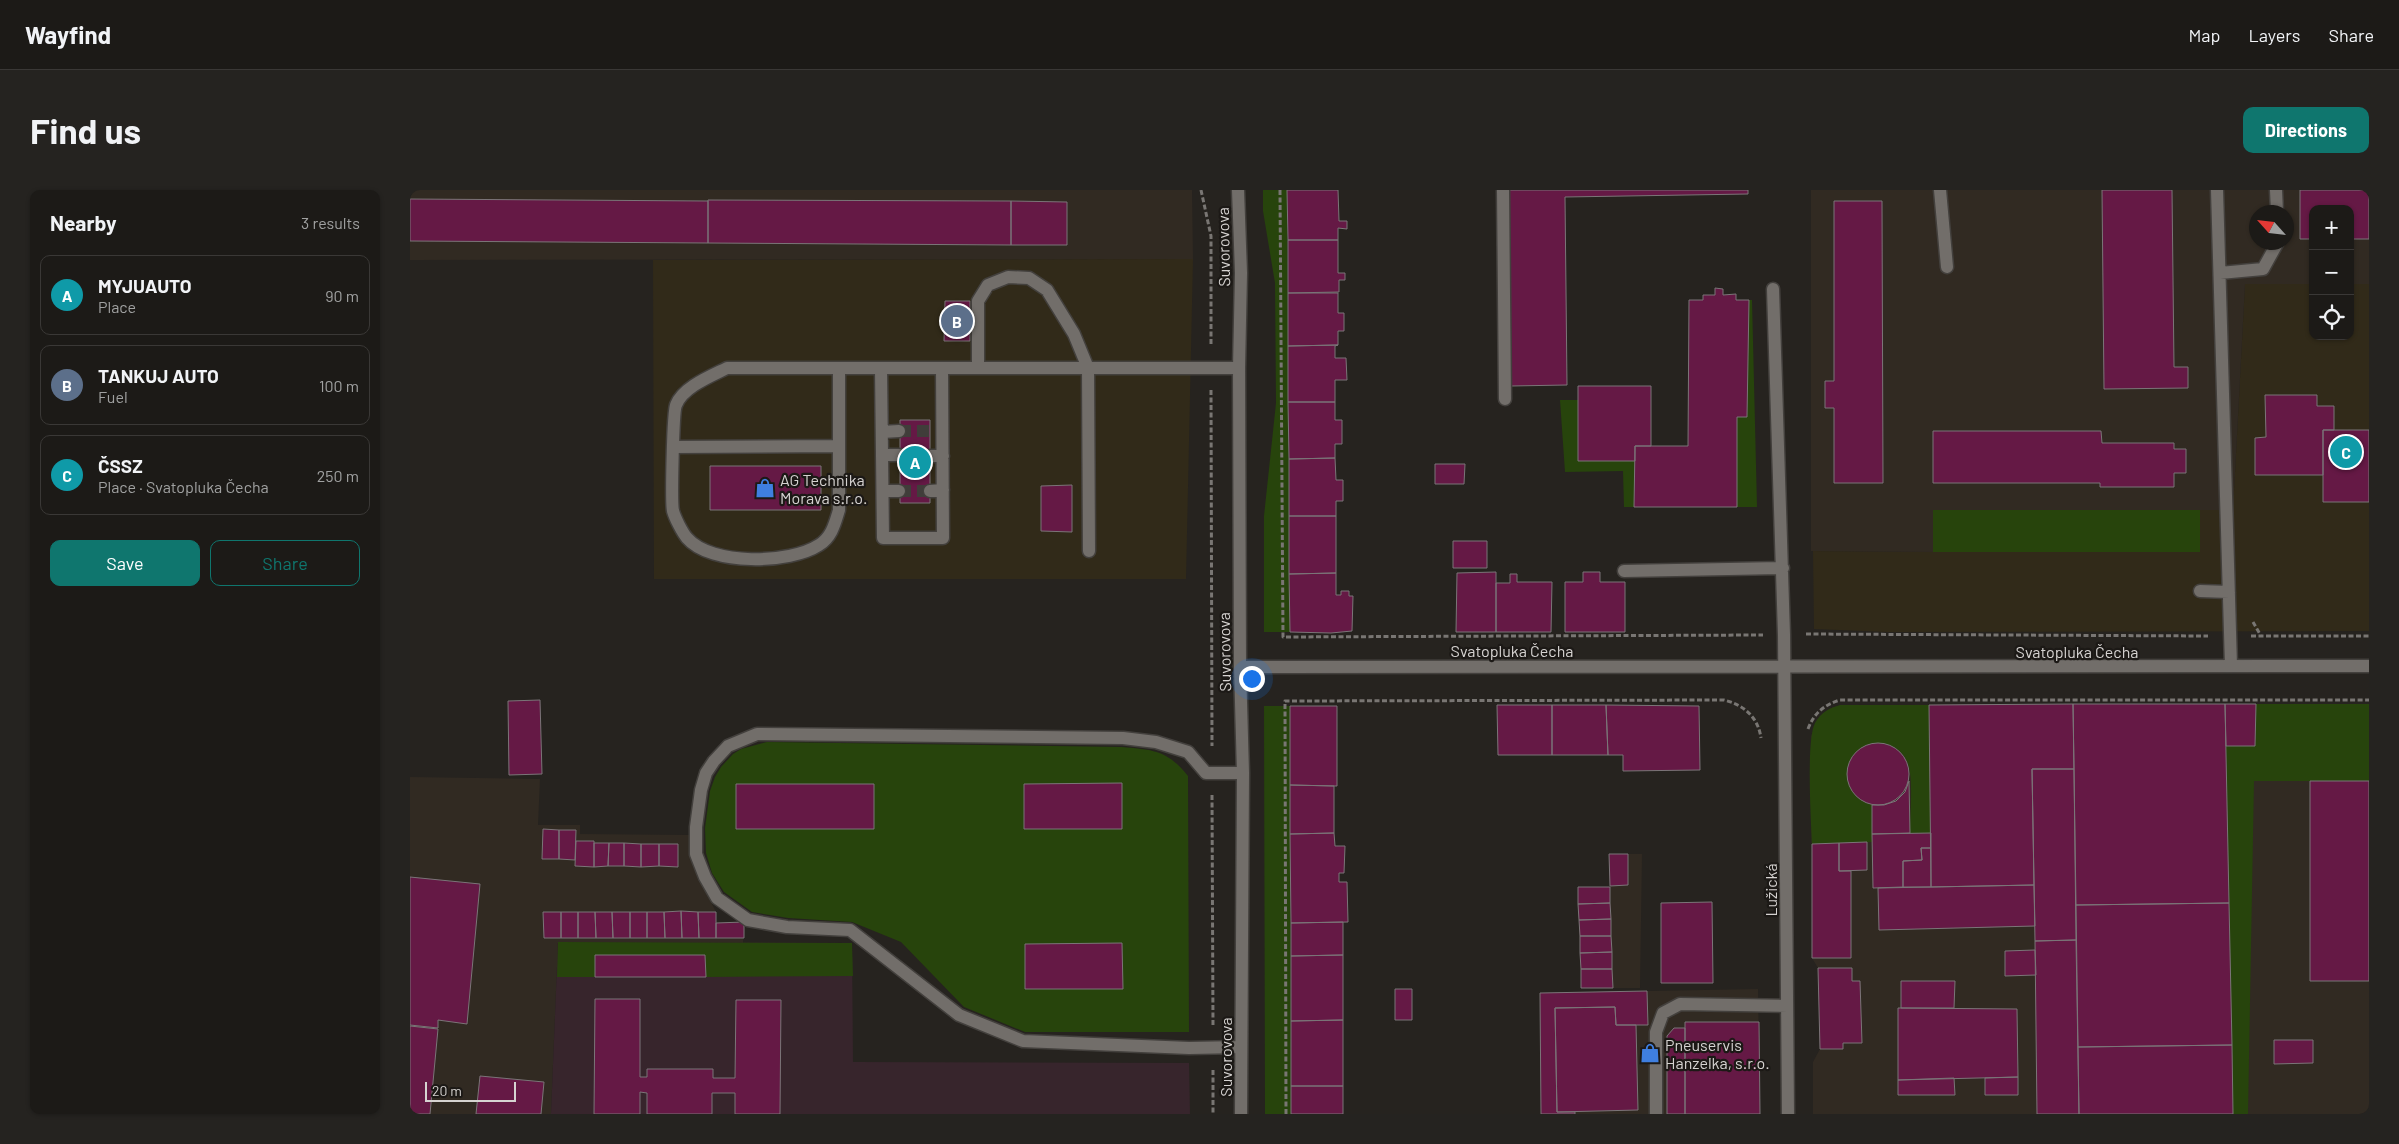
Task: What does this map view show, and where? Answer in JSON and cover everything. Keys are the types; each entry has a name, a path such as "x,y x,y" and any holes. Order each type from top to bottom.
{"street":[{"name":"Suvorovova","path":"1238,190 1241,273 1239,368 1240,667 1243,773 1241,1114"},
{"path":"1503,190 1506,399"},
{"path":"1940,190 1948,267"},
{"path":"2217,190 2231,666"},
{"path":"2276,190 2277,205"},
{"path":"2220,273 2263,269 2274,250"},
{"path":"978,368 978,301 988,285 1008,276 1029,278 1047,290 1074,334 1088,368 1089,551"},
{"path":"1774,289 1785,666"},
{"path":"839,368 839,510 834,530 820,545 792,557 763,559 710,554 687,538 673,510 673,447 676,405 696,382 727,368 839,368 881,368 942,368 978,368 1088,368 1211,368 1239,368"},
{"path":"881,368 883,538 943,538 936,490 936,432 942,368"},
{"path":"882,432 899,431"},
{"path":"673,447 839,446"},
{"path":"882,455 899,455"},
{"path":"883,491 899,491"},
{"path":"1624,571 1783,568"},
{"path":"2200,591 2229,592"},
{"name":"Svatopluka Čecha","path":"1240,667 1785,666 1888,668 2369,666"},
{"name":"Lužická","path":"1785,666 1788,1114"},
{"path":"1241,1047 1213,1048 1023,1041 959,1015 850,930 787,927 748,920 717,898 699,865 696,841 701,790 706,773 728,746 757,734 1130,739 1156,742 1188,752 1206,773 1243,773"},
{"path":"1656,1114 1656,1032 1663,1013 1680,1004 1787,1006"}],"path":[{"path":"1201,190 1211,236 1213,1114"},
{"path":"1286,1114 1285,701 1724,700 1738,704 1752,715 1759,728 1762,746"},
{"path":"1806,736 1817,712 1823,707 1840,700 2369,700"}],"shaded area":[{"path":"410,190 1192,190 1193,259 410,260"},
{"path":"1811,190 2369,190 2369,284 2354,284 2354,205 2309,205 2309,284 2245,284 2233,510 1933,510 1933,552 1811,551"},
{"path":"1193,259 1186,579 654,579 653,260"},
{"path":"2245,284 2309,284 2309,340 2354,340 2354,284 2369,284 2369,631 1888,632 1814,629 1813,551 1933,552 1933,510 2233,510"},
{"path":"2256,704 2254,781 2369,781 2369,1114 1813,1114 1813,1062 1820,1049 1818,968 1812,958 1811,736 1820,716 1833,707 1848,705"},
{"path":"410,777 540,779 538,825 580,825 580,834 690,835 695,870 716,912 716,923 744,922 743,943 558,942 551,1114 410,1114"},
{"path":"1609,854 1642,854 1640,988 1581,988 1578,888 1610,887"},
{"path":"558,942 852,943 853,1062 1189,1063 1190,1114 551,1114"},
{"name":"Pneuservis Hanzelka, s.r.o.","path":"1758,989 1760,1114 1541,1114 1540,993"}],"green space":[{"path":"1263,190 1287,190 1290,632 1264,632 1264,516 1276,403 1275,283 1263,211"},
{"path":"1749,300 1752,300 1757,507 1737,507 1737,417 1747,417"},
{"path":"1560,400 1578,400 1578,461 1635,461 1634,507 1624,507 1623,471 1565,472"},
{"path":"1933,510 2200,510 2200,552 1933,552"},
{"path":"2256,704 2369,704 2369,781 2254,781 2248,1114 2233,1114 2226,746 2255,746"},
{"path":"1840,705 1929,705 1931,833 1910,833 1911,782 1908,764 1900,751 1877,743 1865,746 1856,753 1850,762 1848,774 1850,786 1858,796 1872,805 1872,842 1812,844 1810,781 1812,732 1815,723 1823,713"},
{"path":"1264,706 1290,706 1291,1114 1265,1114"},
{"path":"767,742 1122,747 1143,749 1166,756 1188,776 1189,1032 1025,1032 964,1007 901,942 852,922 788,918 752,912 724,892 712,873 706,853 705,828 710,791 721,767 733,754 741,749"},
{"path":"558,942 852,943 853,976 706,977 705,955 595,955 595,977 557,977"}],"building":[{"path":"1287,190 1338,190 1339,221 1347,221 1347,229 1338,228 1338,240 1288,240"},
{"path":"1508,190 1748,190 1748,194 1565,197 1567,385 1511,386"},
{"path":"2102,190 2172,190 2174,367 2188,367 2188,388 2104,389"},
{"path":"2300,190 2369,190 2369,239 2354,239 2354,205 2309,205 2309,239 2300,239"},
{"path":"410,199 708,201 708,243 410,241"},
{"path":"708,200 1011,201 1011,245 708,243"},
{"path":"1011,201 1067,202 1067,245 1011,245"},
{"path":"1834,201 1882,201 1883,483 1834,483 1834,408 1825,408 1825,381 1834,381"},
{"path":"1288,240 1338,240 1338,273 1345,273 1345,280 1339,280 1339,292 1288,293"},
{"path":"1715,288 1723,289 1723,295 1736,294 1736,300 1749,300 1747,417 1737,417 1737,507 1634,507 1635,446 1688,446 1689,300 1703,300 1703,295 1715,295"},
{"path":"1288,293 1338,293 1338,313 1344,313 1344,331 1338,331 1338,345 1288,346"},
{"path":"945,301 970,301 970,341 944,341"},
{"path":"1338,345 1335,346 1335,358 1346,358 1347,380 1335,380 1335,402 1288,402 1288,346"},
{"path":"1578,386 1651,386 1651,446 1635,446 1635,461 1578,461"},
{"path":"2265,395 2317,395 2317,406 2334,406 2334,430 2323,430 2323,475 2255,475 2255,438 2266,437"},
{"path":"1288,402 1335,402 1335,420 1342,420 1342,444 1335,444 1335,458 1289,459"},
{"path":"900,420 930,420 930,503 900,503"},
{"path":"2323,430 2369,430 2369,502 2323,502"},
{"path":"1933,431 2101,431 2102,443 2174,443 2174,449 2186,449 2186,473 2174,473 2174,487 2100,487 2100,483 1933,483"},
{"path":"1335,458 1336,480 1343,480 1343,501 1336,501 1336,516 1289,516 1289,459"},
{"path":"1435,464 1465,464 1464,484 1435,484"},
{"name":"AG Technika Morava s.r.o.","path":"710,466 821,466 821,510 710,510"},
{"path":"1072,485 1072,532 1041,531 1041,486"},
{"path":"1289,516 1336,516 1336,573 1289,574"},
{"path":"1453,541 1487,541 1487,568 1453,568"},
{"path":"1496,572 1496,632 1456,632 1457,573"},
{"path":"1583,572 1600,572 1600,582 1625,582 1625,632 1565,632 1565,582 1583,582"},
{"path":"1336,573 1336,595 1341,595 1341,591 1349,591 1349,596 1353,596 1352,631 1331,633 1290,632 1289,574"},
{"path":"1510,574 1517,574 1517,582 1552,582 1551,632 1496,632 1496,583 1510,583"},
{"path":"540,700 542,774 509,775 508,701"},
{"path":"2073,704 2225,704 2229,903 2076,905"},
{"path":"2073,704 2074,769 2032,769 2034,885 1931,887 1929,705"},
{"path":"2225,704 2256,704 2255,746 2226,746"},
{"path":"1497,705 1552,705 1552,755 1498,755"},
{"path":"1552,705 1606,705 1608,755 1552,755"},
{"path":"1606,705 1699,706 1700,770 1623,771 1623,755 1608,755"},
{"path":"1290,706 1337,706 1337,786 1290,785"},
{"path":"1872,743 1884,743 1900,752 1907,762 1909,774 1907,786 1900,796 1884,805 1872,805 1861,800 1852,791 1847,780 1847,768 1852,757 1861,748"},
{"path":"2032,769 2074,769 2076,940 2035,941"},
{"path":"1909,781 1910,833 1872,834 1872,805 1884,805 1896,801 1905,792"},
{"path":"2310,781 2369,781 2369,981 2310,981"},
{"path":"1122,783 1122,829 1024,829 1024,784"},
{"path":"736,784 874,784 874,829 736,829"},
{"path":"1290,785 1334,786 1334,833 1290,834"},
{"path":"543,829 559,830 559,859 542,859"},
{"path":"559,830 576,830 575,860 559,859"},
{"path":"1334,833 1335,846 1345,846 1344,873 1339,873 1339,882 1347,882 1348,922 1291,923 1290,834"},
{"path":"1931,833 1931,848 1921,848 1922,860 1903,861 1903,887 1873,888 1872,834"},
{"path":"576,841 594,841 594,867 575,866"},
{"path":"1867,842 1867,870 1839,871 1839,843"},
{"path":"594,843 609,843 608,866 594,867"},
{"path":"609,843 624,843 624,866 608,866"},
{"path":"624,843 641,844 641,867 624,866"},
{"path":"1839,843 1839,871 1851,871 1851,958 1812,958 1812,844"},
{"path":"641,844 659,844 659,866 641,867"},
{"path":"659,844 678,844 678,867 659,866"},
{"path":"1921,848 1931,848 1931,887 1903,887 1903,861 1922,860"},
{"path":"1609,854 1628,854 1628,885 1610,886"},
{"path":"410,877 480,884 467,1024 438,1020 438,1028 410,1025"},
{"path":"2034,885 2035,926 1879,930 1878,888"},
{"path":"1578,887 1610,887 1610,903 1578,904"},
{"path":"1712,902 1713,983 1661,983 1661,903"},
{"path":"1610,903 1611,919 1579,920 1578,904"},
{"path":"2229,903 2232,1045 2078,1047 2076,905"},
{"path":"681,911 698,912 699,938 682,938"},
{"path":"681,911 682,938 665,938 664,912"},
{"path":"543,912 561,912 561,938 544,938"},
{"path":"561,912 578,912 578,938 561,938"},
{"path":"578,912 595,912 596,938 578,938"},
{"path":"595,912 612,912 613,938 596,938"},
{"path":"612,912 630,912 630,938 613,938"},
{"path":"630,912 647,912 647,938 630,938"},
{"path":"647,912 664,912 665,938 647,938"},
{"path":"698,912 716,912 716,938 699,938"},
{"path":"1611,919 1611,936 1580,936 1579,920"},
{"path":"744,922 744,938 716,938 716,923"},
{"path":"1343,922 1343,955 1291,956 1291,923"},
{"path":"1580,936 1611,936 1612,952 1580,953"},
{"path":"2076,940 2079,1114 2037,1114 2035,941"},
{"path":"1122,943 1123,989 1025,989 1025,944"},
{"path":"2035,950 2036,975 2005,976 2005,951"},
{"path":"1612,952 1612,969 1581,969 1580,953"},
{"path":"595,955 705,955 706,977 595,977"},
{"path":"1343,955 1343,1020 1291,1021 1291,956"},
{"path":"1818,968 1852,968 1852,981 1860,981 1862,1043 1843,1043 1843,1049 1820,1049"},
{"path":"1581,969 1612,969 1613,988 1581,988"},
{"path":"1901,981 1955,981 1954,1008 1901,1008"},
{"path":"1395,989 1412,989 1412,1020 1395,1020"},
{"path":"1647,991 1648,1025 1616,1025 1615,1007 1555,1008 1557,1112 1575,1112 1575,1114 1541,1114 1540,993"},
{"path":"595,999 640,999 640,1077 647,1077 647,1069 713,1069 713,1078 735,1078 736,1000 781,1000 780,1114 735,1114 735,1093 712,1093 712,1114 647,1114 647,1093 640,1092 640,1114 594,1114"},
{"path":"1615,1007 1616,1025 1636,1025 1638,1110 1557,1112 1555,1008"},
{"path":"1898,1008 2017,1009 2018,1077 1898,1080"},
{"path":"1343,1020 1343,1086 1291,1086 1291,1021"},
{"path":"1685,1022 1759,1022 1760,1114 1685,1114"},
{"path":"410,1026 438,1029 430,1114 410,1114"},
{"path":"1674,1028 1685,1028 1685,1114 1667,1114 1667,1036"},
{"path":"2274,1040 2313,1040 2313,1063 2274,1064"},
{"path":"2232,1045 2233,1114 2079,1114 2078,1047"},
{"path":"480,1076 544,1082 541,1114 476,1114"},
{"path":"2018,1077 2018,1095 1985,1095 1985,1078"},
{"path":"1954,1078 1955,1095 1898,1095 1898,1080"},
{"path":"1291,1086 1343,1086 1343,1114 1291,1114"}],"tunnel":[{"path":"899,431 930,431"},
{"path":"899,455 930,456"},
{"path":"899,491 930,491"}],"place":[{"name":"TANKUJ AUTO","path":"957,321"},
{"name":"ČSSZ","path":"2346,452"},
{"name":"MYJUAUTO","path":"915,462"},
{"name":"AG Technika Morava s.r.o.","path":"765,488"},
{"name":"Pneuservis Hanzelka, s.r.o.","path":"1650,1053"}]}
